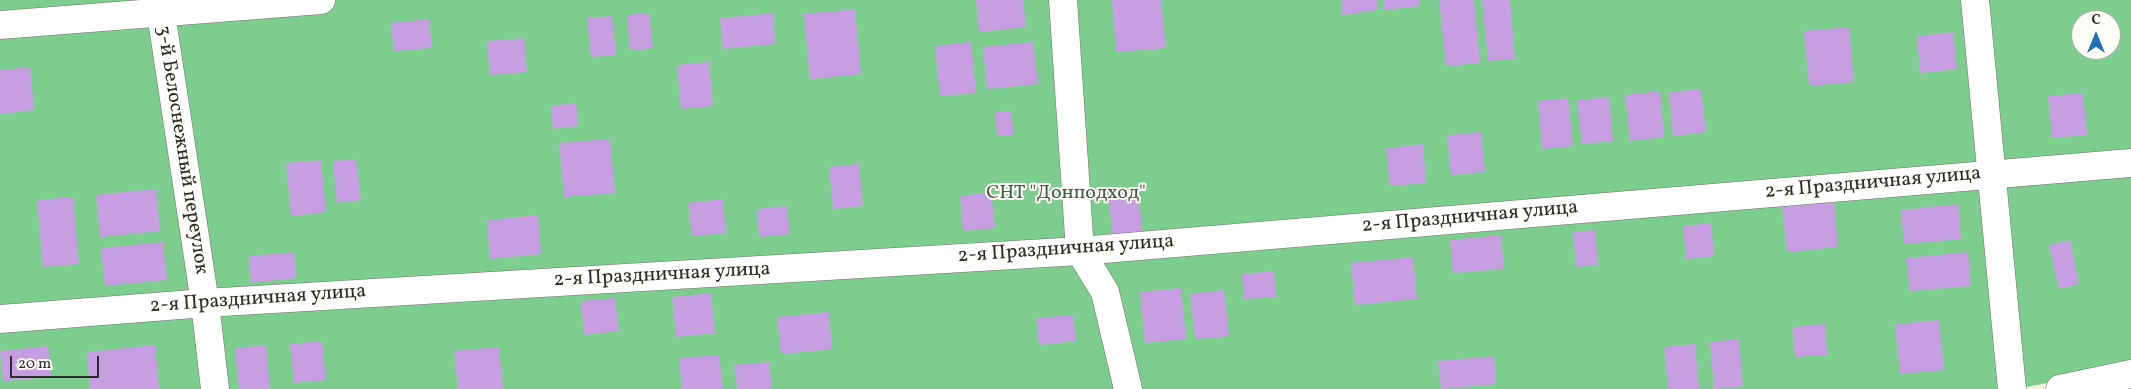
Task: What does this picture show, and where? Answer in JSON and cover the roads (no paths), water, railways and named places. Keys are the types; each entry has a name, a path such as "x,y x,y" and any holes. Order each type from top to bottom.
{"street":[{"path":"0,25 160,6 321,0"},
{"path":"1063,0 1080,251 1105,292 1128,389"},
{"path":"1975,0 2012,389"},
{"name":"3-й Белоснежный переулок","path":"160,6 205,303 214,389"},
{"name":"2-я Праздничная улица","path":"0,319 205,303 1080,251 2131,163"},
{"path":"2060,389 2131,374"}],"park label":[{"name":"СНТ \"Донподход\"","path":"1066,194"}]}
